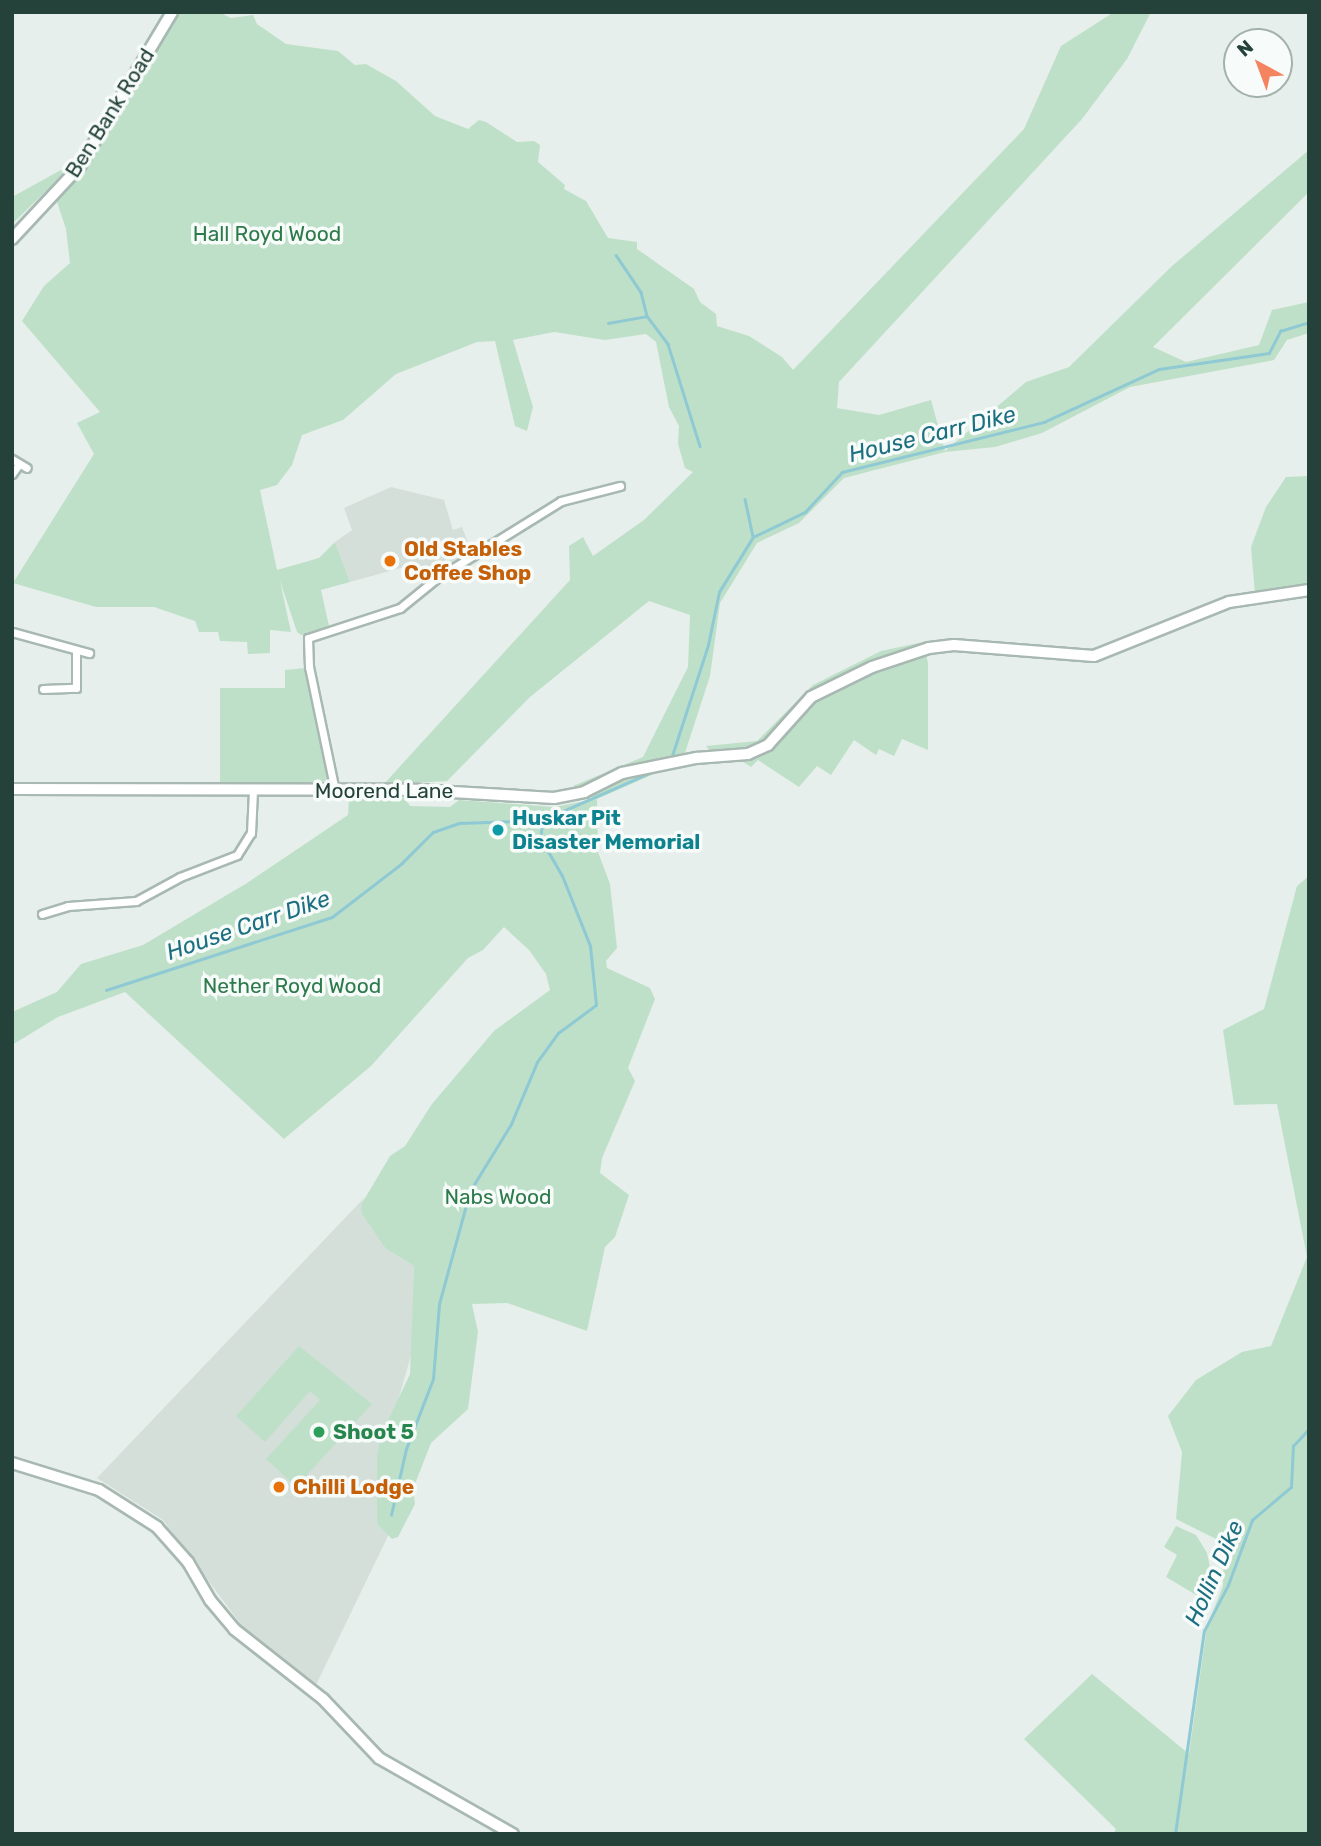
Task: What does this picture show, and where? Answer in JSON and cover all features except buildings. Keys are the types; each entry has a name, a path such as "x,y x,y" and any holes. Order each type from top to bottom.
{"street":[{"name":"Ben Bank Road","path":"12,239 80,166 172,12"},
{"path":"12,474 19,464"},
{"path":"335,791 309,667 307,638 410,603 437,578 561,501 620,486"},
{"name":"Moorend Lane","path":"12,789 446,791 554,798 584,792 622,773 696,758 748,754 768,745 811,697 872,667 929,648 954,645 1094,656 1204,610 1309,590"},
{"path":"12,632 89,653"},
{"path":"43,689 76,688 76,650"},
{"path":"42,914 68,906 136,901 180,877 237,855 251,833 253,791"},
{"path":"12,1463 100,1490 157,1527 188,1562 210,1600 234,1629 328,1704 391,1767 513,1834"}],"shaded area":[{"path":"391,487 444,500 453,530 462,527 471,550 430,575 408,566 350,582 335,542 352,530 344,508"},
{"path":"365,1197 361,1205 386,1249 414,1266 412,1352 377,1474 377,1524 389,1534 315,1687 245,1630 163,1520 97,1478"}],"green space":[{"path":"175,12 219,12 231,18 253,15 257,24 286,44 338,51 355,65 366,64 396,81 435,116 468,129 479,120 517,142 534,141 540,145 538,162 565,185 564,189 586,201 608,238 637,242 637,249 694,289 700,302 716,314 717,326 749,336 782,357 793,370 1024,129 1061,46 1114,12 1151,12 1127,59 1082,119 839,382 837,408 879,415 931,400 945,451 1026,382 1069,367 1172,266 1309,150 1309,192 1153,347 1186,362 1259,345 1272,310 1309,302 1309,333 1287,340 1274,360 1130,387 1042,433 995,447 945,452 844,478 799,523 757,543 720,603 710,676 684,756 656,773 597,799 598,852 610,884 617,948 606,961 607,968 650,988 655,999 628,1068 635,1081 602,1158 600,1173 629,1195 615,1237 605,1247 587,1331 507,1303 472,1304 478,1332 468,1409 431,1443 413,1489 415,1504 398,1537 392,1539 377,1524 377,1456 381,1435 410,1374 414,1266 386,1249 362,1214 361,1205 390,1156 405,1146 432,1104 494,1031 550,990 546,974 529,950 504,927 483,950 468,958 371,1066 284,1139 125,992 58,1017 12,1045 12,1012 57,992 81,964 143,945 247,883 348,815 349,799 404,797 410,806 450,807 459,800 554,807 596,799 573,786 643,757 688,667 690,615 649,601 530,697 447,781 383,785 570,580 569,546 583,537 593,556 644,520 693,472 685,468 678,444 679,426 669,407 656,342 646,334 605,340 554,332 513,340 533,407 527,431 515,426 495,341 477,342 396,374 343,420 302,435 292,465 277,485 260,490 277,570 319,558 335,542 350,582 321,590 329,626 301,635 297,632 280,581 291,632 270,630 270,653 248,654 247,642 220,641 218,632 199,632 195,621 154,607 96,607 13,583 94,454 77,423 100,412 22,321 44,286 70,263 66,229 57,202 118,114 174,21"},
{"path":"70,165 44,193 12,224 12,197"},
{"path":"1309,476 1309,586 1255,594 1251,547 1266,507 1286,477"},
{"path":"923,642 928,663 928,750 902,739 894,756 879,749 876,755 854,740 831,775 817,766 799,787 758,760 751,767 742,761 718,762 706,746 757,741 813,685 881,651"},
{"path":"306,668 329,784 220,785 220,688 285,688 285,670"},
{"path":"1309,876 1309,1834 1113,1834 1116,1829 1024,1739 1092,1674 1189,1754 1207,1626 1223,1586 1224,1543 1176,1519 1182,1452 1168,1416 1196,1380 1242,1352 1271,1346 1307,1257 1277,1104 1234,1105 1223,1030 1264,1009 1297,886"},
{"path":"299,1346 372,1404 296,1487 266,1459 320,1400 310,1391 265,1442 236,1416"},
{"path":"1176,1526 1196,1535 1207,1553 1211,1572 1203,1599 1166,1577 1177,1555 1164,1547"}],"waterway":[{"path":"616,255 641,292 647,316 668,344 700,446"},
{"path":"608,323 646,316"},
{"name":"House Carr Dike","path":"671,759 708,645 719,592 753,537 805,512 842,472 1044,422 1159,369 1269,353 1280,331 1309,322"},
{"path":"745,499 753,536"},
{"name":"House Carr Dike","path":"106,990 332,917 401,864 433,832 459,823 543,820 649,773"},
{"path":"391,1515 406,1449 433,1379 439,1304 470,1191 511,1124 537,1062 558,1033 596,1005 590,946 562,876 540,838 543,820"},
{"name":"Hollin Dike","path":"1175,1834 1204,1631 1228,1585 1252,1520 1291,1487 1293,1446 1309,1429"}],"place":[{"name":"Old Stables Coffee Shop","path":"390,561"},
{"name":"Huskar Pit Disaster Memorial","path":"498,830"},
{"name":"Shoot 5","path":"319,1432"},
{"name":"Chilli Lodge","path":"279,1487"}],"park label":[{"name":"Hall Royd Wood","path":"267,234"},
{"name":"Nether Royd Wood","path":"292,986"},
{"name":"Nabs Wood","path":"498,1197"}]}
